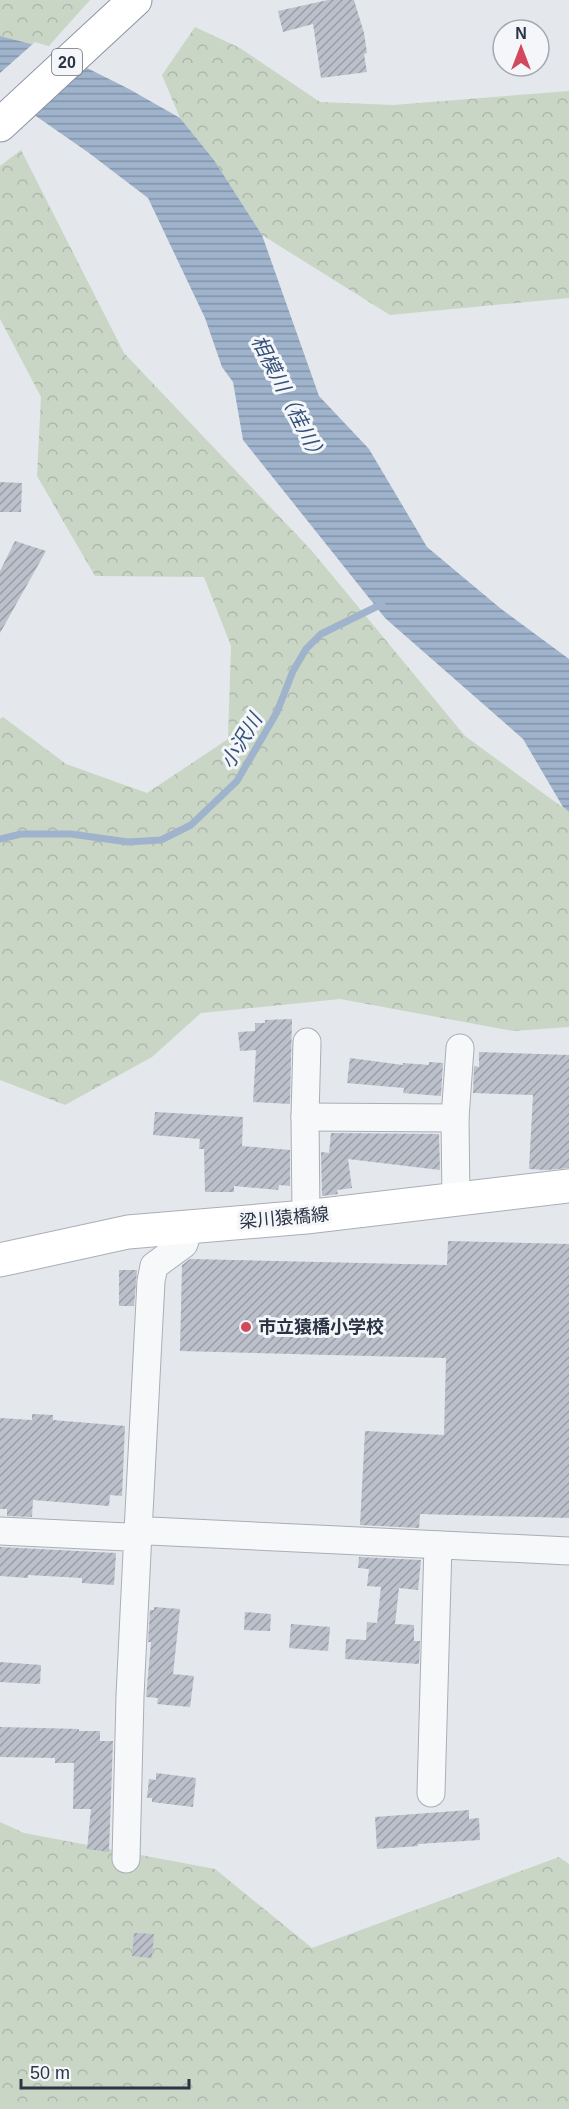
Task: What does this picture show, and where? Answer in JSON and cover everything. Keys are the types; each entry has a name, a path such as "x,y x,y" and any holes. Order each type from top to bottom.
{"main road":[{"name":"20","path":"0,125 135,0"},
{"name":"梁川猿橋線","path":"0,1260 128,1232 306,1217 569,1186"}],"street":[{"path":"306,1217 307,1042"},
{"path":"456,1200 456,1118 460,1048"},
{"path":"305,1117 456,1118"},
{"path":"126,1859 130,1696 151,1281 154,1266 184,1244 190,1225"},
{"path":"0,1531 126,1537 138,1532 150,1531 569,1551"},
{"path":"431,1793 438,1545"}],"green space":[{"path":"0,0 90,0 47,48 0,36"},
{"path":"195,27 240,48 320,102 393,105 569,91 569,298 390,315 262,235 214,160 180,118 162,75"},
{"path":"21,150 124,353 312,551 465,736 569,812 569,1027 513,1031 340,999 201,1013 152,1057 65,1105 0,1080 0,719 3,717 66,764 147,793 228,739 231,646 204,577 95,576 37,476 41,397 0,319 0,166"},
{"path":"0,1822 24,1833 215,1869 312,1948 559,1857 569,1864 569,2109 0,2109"}],"water":[{"name":"相模川（桂川）","path":"0,36 47,48 129,89 180,118 214,160 262,235 319,396 369,449 427,547 500,608 569,659 569,812 563,807 523,739 385,618 243,440 233,382 222,367 205,318 148,198 89,153 0,91"}],"pier":[{"path":"35,42 81,62 27,113 0,95 0,73"}],"building":[{"path":"328,0 354,0 364,33 367,72 321,78 313,24 283,32 278,11"},
{"path":"0,482 22,483 21,512 0,512"},
{"path":"15,541 46,551 0,633 0,571"},
{"path":"292,1019 290,1104 253,1102 256,1050 240,1051 238,1032 255,1031 255,1023 265,1023 265,1020"},
{"path":"479,1052 569,1055 569,1168 529,1169 533,1095 473,1093 474,1066 479,1067"},
{"path":"350,1058 403,1065 403,1063 429,1065 429,1062 443,1063 441,1096 403,1093 404,1088 347,1083"},
{"path":"155,1112 243,1117 242,1146 290,1150 290,1186 279,1185 278,1190 234,1186 234,1192 205,1192 204,1149 199,1149 200,1139 153,1135"},
{"path":"331,1133 439,1134 440,1170 348,1159 352,1188 337,1190 338,1194 322,1196 321,1152 329,1153"},
{"path":"448,1241 569,1244 569,1518 420,1514 419,1528 360,1525 365,1431 444,1435 446,1358 180,1351 182,1265 190,1259 447,1265"},
{"path":"119,1270 137,1270 134,1306 119,1306"},
{"path":"32,1414 53,1415 53,1420 125,1426 122,1496 110,1495 109,1506 33,1500 32,1517 7,1516 7,1509 0,1509 0,1418 32,1420"},
{"path":"0,1547 116,1553 114,1585 82,1583 82,1578 0,1576"},
{"path":"359,1557 421,1560 418,1590 399,1588 395,1624 414,1625 414,1641 420,1641 419,1664 345,1659 346,1639 366,1640 367,1622 377,1623 381,1587 367,1586 369,1569 358,1568"},
{"path":"154,1607 180,1609 173,1674 194,1676 190,1707 157,1704 158,1698 146,1697 151,1642 148,1642 150,1610 154,1610"},
{"path":"245,1612 271,1614 270,1631 244,1630"},
{"path":"291,1624 330,1627 328,1651 289,1648"},
{"path":"0,1662 41,1665 40,1684 0,1682"},
{"path":"0,1727 100,1731 100,1741 113,1741 109,1852 87,1849 91,1809 73,1809 74,1763 55,1763 55,1758 0,1757"},
{"path":"156,1773 196,1778 193,1807 152,1802 152,1798 147,1798 149,1779 156,1780"},
{"path":"469,1810 469,1819 479,1818 480,1840 377,1849 375,1817"},
{"path":"134,1933 154,1934 152,1958 132,1956"}],"waterway":[{"name":"小沢川","path":"0,839 21,834 71,834 128,842 161,840 191,825 237,781 277,712 293,671 306,649 321,634 382,604"}],"place":[{"name":"市立猿橋小学校","path":"246,1327"}]}
